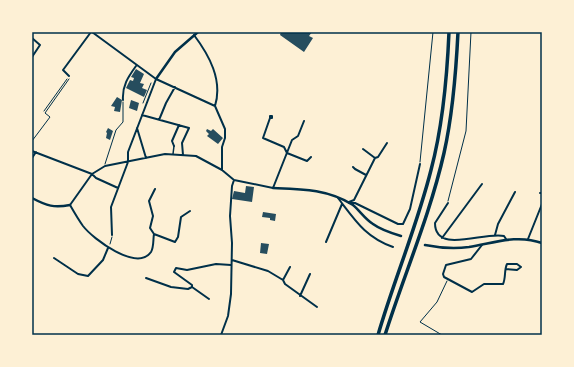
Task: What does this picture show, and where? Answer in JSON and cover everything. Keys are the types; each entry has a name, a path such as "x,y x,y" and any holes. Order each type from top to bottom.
{"highway":[{"path":"378,335 425,192 435,153 444,99 448,32"},
{"path":"385,335 432,195 444,154 452,103 458,32"}],"street":[{"path":"69,76 63,70 92,32 136,66 156,79 215,106"},
{"path":"112,235 111,207 128,162 128,152 153,84 174,52 198,32"},
{"path":"194,35 211,60 213,67 218,95 215,106 225,129 225,138 222,147 222,170"},
{"path":"32,38 40,46 32,57"},
{"path":"123,100 123,89 126,81 136,66"},
{"path":"159,120 166,103 175,88"},
{"path":"142,114 189,128 182,143 184,155"},
{"path":"270,118 263,138 284,147 287,153 307,161 311,157"},
{"path":"273,188 292,140 298,136 304,121"},
{"path":"173,155 174,146 172,141 180,125"},
{"path":"137,128 146,158"},
{"path":"348,203 354,200 374,158 378,157 387,142"},
{"path":"363,149 374,158"},
{"path":"32,151 92,174 96,178 118,188"},
{"path":"32,158 36,152"},
{"path":"32,198 43,204 57,207 70,205 92,174 105,166 146,158 173,155 196,156 222,170 234,180 273,188 316,190 337,197 348,203 373,225 386,232 401,236"},
{"path":"348,203 355,203 398,224 403,224 410,209 420,164"},
{"path":"353,167 355,170 366,175"},
{"path":"221,335 230,306 232,260 230,216 234,180"},
{"path":"442,238 482,184"},
{"path":"155,189 149,201 153,216 150,228 154,234 175,242 178,237 181,217 190,211"},
{"path":"495,235 498,224 514,192"},
{"path":"337,197 361,227 372,238 393,247"},
{"path":"448,203 435,223 436,232 442,238 450,241 495,235 504,236 506,239"},
{"path":"326,242 342,204"},
{"path":"528,238 542,204"},
{"path":"70,205 86,229 108,248 129,258 145,257 151,251 154,234"},
{"path":"425,244 454,248 506,239 528,238 542,243"},
{"path":"483,244 471,259 446,265 443,274 444,277 472,292 484,284 503,284 506,265 517,264 521,267 517,270 506,269"},
{"path":"54,258 78,274 88,276 103,260 108,248"},
{"path":"232,260 268,271 283,280 285,284 300,296 317,307"},
{"path":"209,299 192,287 190,282 174,272 176,268 187,270 216,264 231,265"},
{"path":"283,280 290,267"},
{"path":"300,296 310,274"},
{"path":"146,278 167,286 188,289 192,287"}],"path":[{"path":"420,164 433,32"},
{"path":"448,203 448,198 466,131 471,32"},
{"path":"44,111 69,76"},
{"path":"32,141 50,117 45,113 70,78 69,76"},
{"path":"142,106 151,83 153,84"},
{"path":"105,166 116,130 123,122 123,100"},
{"path":"108,248 112,235"},
{"path":"442,335 420,322 437,302 448,282"}],"building":[{"path":"281,32 312,32 309,36 313,38 304,52 280,35"},
{"path":"136,69 144,74 140,83 144,84 142,88 147,90 144,97 126,88 130,80 133,81 134,78 131,77"},
{"path":"117,97 122,100 120,112 114,111 115,107 111,106"},
{"path":"131,100 139,103 137,111 129,108"},
{"path":"108,128 113,131 110,140 106,138"},
{"path":"207,129 211,131 213,129 223,138 218,144 207,136 209,134 206,131"},
{"path":"246,186 254,187 252,202 232,199 234,191 245,193"},
{"path":"263,212 276,214 275,221 270,220 270,218 262,217"},
{"path":"261,243 269,244 267,254 260,253"}]}
